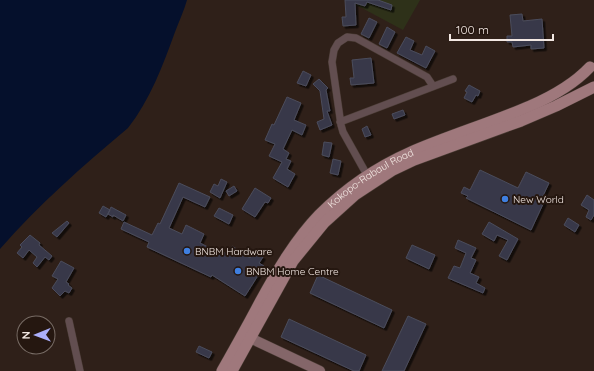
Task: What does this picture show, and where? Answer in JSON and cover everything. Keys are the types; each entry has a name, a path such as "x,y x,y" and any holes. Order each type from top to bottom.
{"main road":[{"path":"592,65 591,77 594,80"},
{"name":"Kokopo-Rabaul Road","path":"222,371 271,282 302,236 319,215 367,175 412,152 517,112 553,96 573,83 592,65"},
{"name":"Kokopo-Rabaul Road","path":"232,371 293,261 324,223 355,195 393,170 414,160 556,106 594,87"}],"street":[{"path":"367,175 343,132 340,122 332,62 334,50 338,42 347,37 356,38 427,77 433,86"},
{"path":"340,122 453,79"},
{"path":"69,321 80,371"},
{"path":"250,338 320,371"}],"green space":[{"path":"347,0 420,0 403,30"}],"water":[{"path":"0,0 187,0 155,82 143,106 128,128 78,171 30,216 0,249"}],"building":[{"path":"345,0 378,0 392,5 391,10 367,2 365,6 355,3 356,25 343,26 342,17 346,17"},
{"path":"522,14 523,21 542,19 544,48 531,49 531,45 513,47 512,42 507,42 507,36 512,36 510,15"},
{"path":"369,18 377,22 369,38 361,34"},
{"path":"387,27 395,32 387,48 379,44"},
{"path":"406,37 414,41 410,50 422,55 426,46 435,51 426,68 397,53"},
{"path":"371,58 374,83 351,85 350,78 354,78 352,60"},
{"path":"303,71 311,75 306,86 297,83"},
{"path":"319,79 328,88 326,90 330,111 327,111 332,125 320,130 317,122 324,119 320,91 313,84"},
{"path":"469,85 480,91 478,96 476,95 472,102 464,98 467,92 465,91"},
{"path":"287,97 301,103 294,120 306,125 302,135 292,130 283,149 289,153 286,159 291,161 287,169 295,174 288,187 273,178 282,162 269,156 275,144 265,140"},
{"path":"403,110 405,115 394,119 392,114"},
{"path":"367,126 371,135 365,137 362,129"},
{"path":"324,142 332,143 329,157 322,155"},
{"path":"333,159 341,161 338,175 330,173"},
{"name":"New World","path":"480,170 518,188 526,172 549,183 541,200 544,202 531,230 466,198 468,196 461,193 464,187 470,190"},
{"path":"221,179 227,182 220,198 210,192 214,184 218,186"},
{"path":"179,183 210,197 205,207 183,197 169,228 182,234 186,225 204,234 200,243 214,250 215,248 227,254 232,246 250,258 254,252 263,257 259,263 264,266 245,296 212,275 211,277 147,247 149,242 121,229 124,222 152,235 158,223 160,224"},
{"path":"234,186 237,191 229,196 226,191"},
{"path":"255,188 271,198 268,203 265,202 255,217 242,209"},
{"path":"587,195 594,200 594,215 591,220 586,217 589,210 581,205"},
{"path":"103,206 110,210 106,217 99,213"},
{"path":"111,207 126,215 123,221 113,215 113,217 108,214"},
{"path":"219,208 233,215 229,224 214,216"},
{"path":"568,218 579,225 575,232 564,225"},
{"path":"67,221 69,223 57,237 52,233"},
{"path":"489,222 518,239 507,260 499,256 508,240 497,235 494,241 482,234"},
{"path":"30,235 52,256 49,260 45,257 37,267 33,263 37,257 29,250 23,258 17,253 22,247 20,245"},
{"path":"458,240 476,248 471,258 476,260 470,273 479,277 476,283 485,288 483,293 448,278 454,266 460,268 466,253 455,248"},
{"path":"412,245 435,255 429,269 406,258"},
{"path":"61,261 74,268 66,282 72,288 69,293 65,291 60,296 52,288 58,279 52,276"},
{"path":"318,275 392,310 384,328 310,293"},
{"path":"408,316 426,324 404,371 382,371"},
{"path":"289,319 366,355 359,371 354,371 281,337"},
{"path":"199,346 212,352 209,358 196,352"}],"place":[{"name":"New World","path":"505,199"},
{"name":"BNBM Hardware","path":"187,251"},
{"name":"BNBM Home Centre","path":"238,271"}]}
